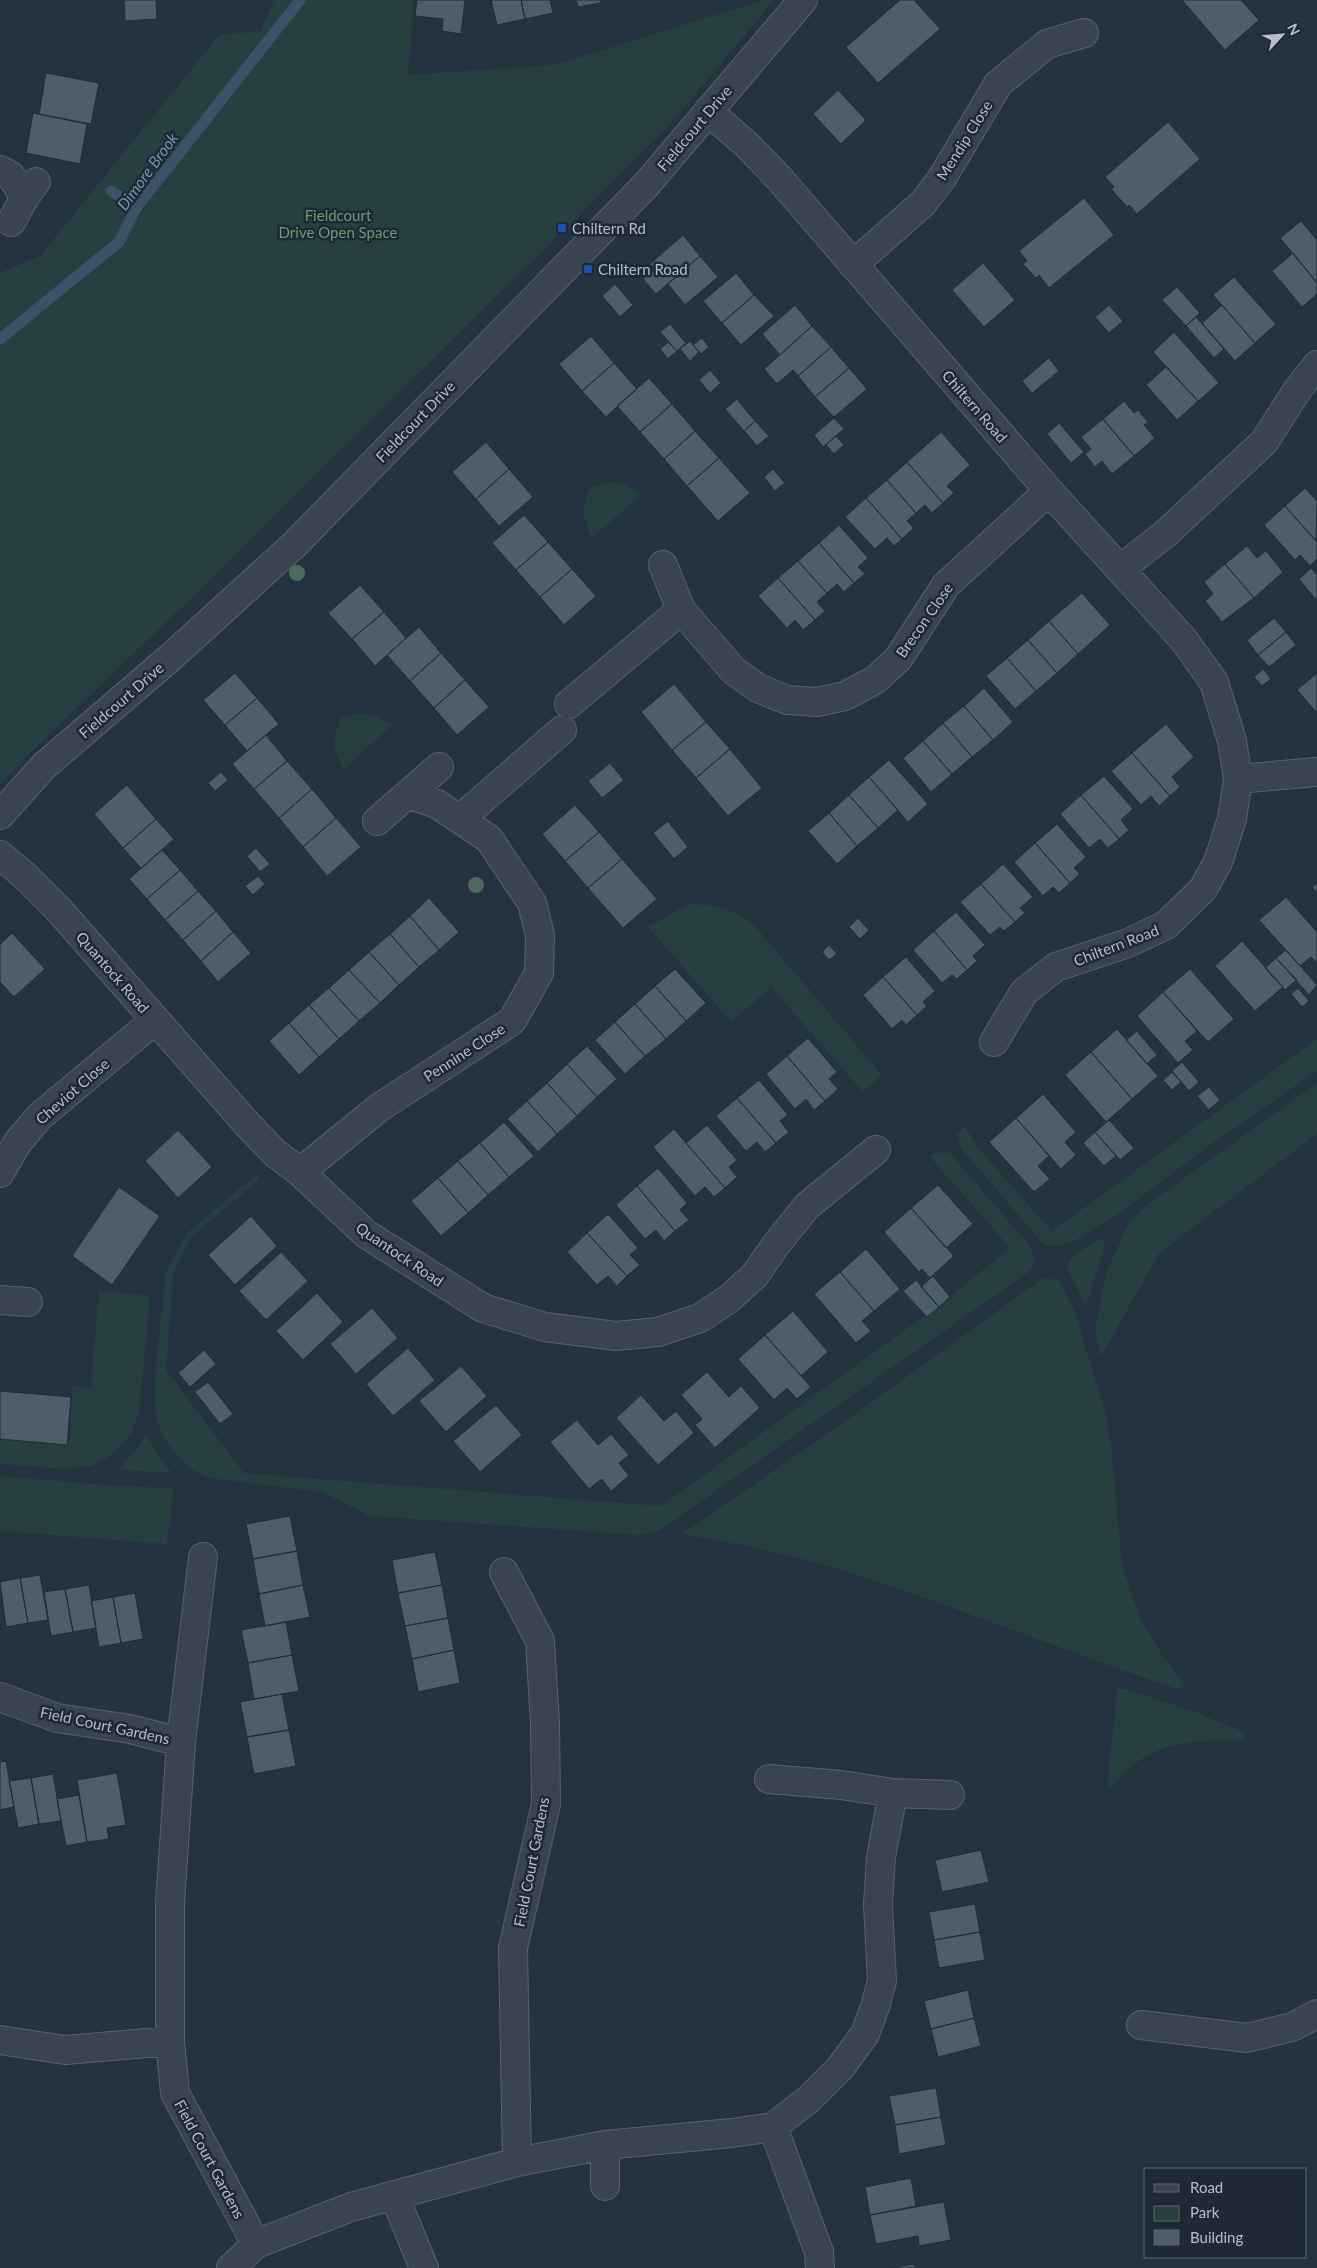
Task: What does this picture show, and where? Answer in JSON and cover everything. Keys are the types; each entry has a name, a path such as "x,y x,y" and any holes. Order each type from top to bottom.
{"street":[{"name":"Fieldcourt Drive","path":"0,815 44,766 171,657 294,544 646,185 803,0"},
{"name":"Mendip Close","path":"853,265 923,203 942,178 998,84 1048,44 1084,33"},
{"name":"Chiltern Road","path":"708,111 747,145 778,177 1049,491 1184,639 1214,682 1232,741 1238,779 1232,819 1218,862 1203,889 1166,925 1128,943 1056,968 1024,992 994,1042"},
{"path":"0,170 31,189 11,222"},
{"path":"1120,569 1164,535 1264,442 1298,389 1317,365"},
{"name":"Brecon Close","path":"663,566 681,610 734,671 758,688 787,700 817,702 845,696 874,680 898,659 946,585 1049,491"},
{"path":"460,819 681,610"},
{"path":"377,821 439,766"},
{"path":"1238,779 1317,772"},
{"name":"Pennine Close","path":"300,1172 380,1107 512,1021 538,973 540,935 532,903 489,839 437,804 408,794"},
{"name":"Quantock Road","path":"0,855 24,875 58,909 254,1132 275,1152 300,1172 366,1234 483,1308 545,1327 616,1336 658,1332 700,1318 730,1298 754,1275 807,1206 876,1150"},
{"name":"Cheviot Close","path":"0,1173 18,1142 40,1117 155,1020"},
{"path":"0,1300 28,1302"},
{"name":"Field Court Gardens","path":"202,1558 181,1742 170,1903 170,2042 175,2093 256,2244"},
{"name":"Field Court Gardens","path":"504,1572 540,1641 545,1723 546,1804 514,1948 517,2162"},
{"name":"Field Court Gardens","path":"0,1697 57,1718 130,1729 181,1742"},
{"path":"769,1779 841,1785 893,1793 950,1795"},
{"path":"231,2268 256,2244 352,2207 517,2162 605,2145 732,2133 773,2127 809,2099 840,2068 864,2034 875,2007 882,1981 878,1904 881,1857 893,1793"},
{"path":"1142,2025 1247,2038 1292,2027 1317,2014"},
{"path":"0,2040 65,2050 170,2042"},
{"path":"773,2127 819,2252 820,2268"},
{"path":"605,2145 605,2186"},
{"path":"394,2195 424,2268"}],"green space":[{"name":"Fieldcourt Drive Open Space","path":"274,0 300,0 137,207 121,239 302,0 414,0 408,75 554,65 764,0 774,0 667,128 183,606 31,752 0,785 0,273 40,256 219,35 261,31"},
{"path":"609,482 626,485 642,494 592,538 586,524 584,507 591,487"},
{"path":"359,713 377,716 392,725 344,769 335,749 336,732 341,718"},
{"path":"689,904 723,908 738,914 754,925 882,1075 863,1092 771,987 731,1022 648,927"},
{"path":"1317,1039 1317,1071 1213,1143 1121,1212 1076,1240 1059,1246 1044,1245 961,1148 957,1135 965,1126 979,1149 1052,1231"},
{"path":"1317,1083 1317,1134 1159,1253 1101,1357 1095,1330 1106,1274 1129,1222 1148,1204"},
{"path":"949,1152 1030,1246 1034,1259 1030,1271 660,1530 641,1535 370,1516 322,1492 210,1478 191,1469 175,1454 162,1435 155,1412 154,1385 166,1272 187,1233 256,1175 260,1179 191,1237 173,1273 166,1370 244,1473 661,1506 934,1309 1010,1248 930,1157 934,1153"},
{"path":"1101,1238 1105,1245 1086,1306 1066,1266 1071,1257"},
{"path":"1043,1278 1059,1280 1075,1312 1105,1412 1112,1453 1122,1566 1139,1616 1162,1655 1187,1687 1177,1689 929,1599 825,1565 764,1550 682,1534 840,1425"},
{"path":"99,1290 150,1296 139,1413 131,1433 116,1452 92,1466 65,1469 0,1464 0,1436 70,1440 72,1385 91,1389"},
{"path":"146,1434 172,1473 118,1470 141,1443"},
{"path":"0,1476 120,1486 174,1488 167,1544 0,1531"},
{"path":"1117,1689 1126,1689 1198,1713 1244,1732 1244,1741 1204,1741 1170,1746 1154,1752 1139,1761 1110,1789 1108,1781"}],"building":[{"path":"124,0 156,0 157,19 125,21"},
{"path":"417,0 465,0 461,34 442,31 443,19 415,16"},
{"path":"491,0 521,0 525,19 497,25"},
{"path":"521,0 550,0 553,13 525,19"},
{"path":"576,0 600,0 601,3 578,7"},
{"path":"900,0 914,0 940,29 878,83 846,47"},
{"path":"1182,0 1241,0 1259,20 1225,50"},
{"path":"46,73 99,83 91,124 39,114"},
{"path":"838,90 866,120 841,144 813,114"},
{"path":"33,113 87,124 80,164 26,153"},
{"path":"1168,122 1200,159 1137,214 1129,205 1127,207 1111,189 1114,187 1105,177"},
{"path":"1084,198 1114,235 1049,288 1039,275 1036,278 1023,264 1027,261 1019,251"},
{"path":"1301,221 1317,240 1317,283 1280,238"},
{"path":"683,235 700,256 656,294 643,279 655,269 650,264"},
{"path":"1293,253 1317,283 1317,294 1302,307 1272,271"},
{"path":"700,256 718,277 685,305 668,284"},
{"path":"983,263 1015,300 984,327 952,290"},
{"path":"736,273 754,295 722,323 703,301"},
{"path":"1234,277 1276,324 1255,343 1213,295"},
{"path":"615,284 633,305 620,317 602,296"},
{"path":"1177,287 1200,313 1186,326 1162,300"},
{"path":"754,295 774,316 741,345 722,323"},
{"path":"795,305 812,326 780,355 762,334"},
{"path":"1109,305 1123,321 1109,333 1095,317"},
{"path":"1222,305 1255,343 1235,361 1202,323"},
{"path":"1196,317 1224,349 1214,358 1186,326"},
{"path":"670,324 686,343 677,351 660,332"},
{"path":"812,326 831,347 798,376 793,370 777,384 764,369"},
{"path":"1174,332 1219,383 1198,401 1153,352"},
{"path":"591,336 614,363 582,391 559,364"},
{"path":"702,338 709,347 701,354 693,345"},
{"path":"690,341 699,352 690,361 680,349"},
{"path":"668,342 677,351 668,359 660,349"},
{"path":"831,347 849,368 815,397 798,376"},
{"path":"1049,358 1059,371 1032,393 1022,381"},
{"path":"614,363 637,389 606,417 582,391"},
{"path":"1166,367 1198,401 1177,420 1146,385"},
{"path":"849,368 867,389 834,417 815,397"},
{"path":"710,370 721,383 710,393 699,380"},
{"path":"649,378 672,404 640,432 617,406"},
{"path":"737,399 755,421 744,431 725,409"},
{"path":"1124,401 1134,413 1138,410 1148,422 1144,425 1155,438 1134,456 1103,419"},
{"path":"672,404 695,431 664,459 640,432"},
{"path":"834,418 844,429 823,447 814,435"},
{"path":"1103,419 1134,456 1112,474 1102,461 1095,467 1085,454 1091,449 1081,437"},
{"path":"755,421 769,436 757,446 744,431"},
{"path":"1059,423 1084,452 1071,463 1047,434"},
{"path":"695,431 719,458 687,486 664,459"},
{"path":"941,432 970,465 947,486 954,493 943,503 907,462"},
{"path":"836,436 844,445 834,454 826,445"},
{"path":"486,442 509,469 476,499 452,472"},
{"path":"719,458 750,493 718,521 687,486"},
{"path":"907,462 943,503 932,513 925,505 916,513 887,480"},
{"path":"509,469 533,497 499,526 476,499"},
{"path":"773,469 785,483 775,491 764,477"},
{"path":"887,480 916,513 907,521 914,528 902,539 866,498"},
{"path":"1305,488 1317,501 1316,541 1285,506"},
{"path":"866,498 902,539 894,546 887,538 875,549 845,517"},
{"path":"1285,506 1317,542 1317,559 1310,566 1300,555 1295,560 1264,525"},
{"path":"524,515 548,542 516,570 492,543"},
{"path":"839,525 868,558 858,567 865,574 854,583 819,543"},
{"path":"548,542 572,569 540,597 516,570"},
{"path":"819,543 854,583 844,592 837,584 827,593 798,561"},
{"path":"1247,546 1257,558 1266,551 1283,572 1254,598 1225,564"},
{"path":"798,561 827,593 817,602 825,611 815,620 778,578"},
{"path":"1225,564 1254,598 1222,622 1205,601 1213,594 1204,582"},
{"path":"1311,568 1317,575 1317,601 1299,579"},
{"path":"572,569 596,596 564,625 540,597"},
{"path":"778,578 815,620 803,630 795,620 787,628 758,596"},
{"path":"360,585 384,612 352,639 328,613"},
{"path":"1082,593 1110,625 1078,654 1049,621"},
{"path":"384,612 406,638 375,666 352,639"},
{"path":"1274,618 1286,632 1258,655 1247,640"},
{"path":"1049,621 1078,654 1057,673 1028,640"},
{"path":"419,627 441,653 410,681 387,655"},
{"path":"1286,632 1296,645 1269,667 1258,655"},
{"path":"1028,640 1057,673 1036,691 1007,658"},
{"path":"441,653 465,680 434,708 410,681"},
{"path":"1007,658 1036,691 1015,709 986,676"},
{"path":"1263,669 1271,679 1262,686 1254,677"},
{"path":"235,673 257,698 225,725 203,700"},
{"path":"1317,673 1317,713 1297,690"},
{"path":"465,680 489,707 457,735 434,708"},
{"path":"674,684 706,722 672,750 641,712"},
{"path":"984,688 1013,722 993,740 964,706"},
{"path":"257,698 279,724 247,751 225,725"},
{"path":"964,706 993,740 972,757 943,723"},
{"path":"706,722 730,749 696,778 672,750"},
{"path":"943,723 972,757 952,774 923,741"},
{"path":"1166,724 1194,757 1172,777 1180,787 1170,796 1132,753"},
{"path":"266,735 287,761 254,789 232,764"},
{"path":"923,741 952,774 931,792 903,758"},
{"path":"730,749 762,788 728,816 696,778"},
{"path":"1132,753 1170,796 1159,806 1151,796 1141,805 1111,771"},
{"path":"889,760 928,804 908,822 869,777"},
{"path":"287,761 312,789 279,818 254,789"},
{"path":"610,763 624,780 602,798 588,781"},
{"path":"221,772 228,780 215,791 208,783"},
{"path":"1104,776 1133,809 1121,820 1129,830 1119,839 1081,795"},
{"path":"869,777 898,810 878,828 849,795"},
{"path":"127,785 156,819 123,848 94,814"},
{"path":"312,789 336,818 303,847 279,818"},
{"path":"849,795 878,828 857,846 829,813"},
{"path":"1081,795 1119,839 1108,848 1100,839 1089,848 1060,814"},
{"path":"575,805 599,832 565,861 542,834"},
{"path":"829,813 857,846 837,864 808,831"},
{"path":"336,818 361,847 327,876 303,847"},
{"path":"156,819 174,839 141,868 123,848"},
{"path":"668,821 688,847 674,859 653,833"},
{"path":"1057,824 1086,857 1074,868 1080,874 1070,883 1035,843"},
{"path":"599,832 622,859 588,888 565,861"},
{"path":"1035,843 1070,883 1059,893 1053,887 1043,896 1014,862"},
{"path":"256,848 270,864 260,872 247,856"},
{"path":"162,850 180,870 147,899 129,879"},
{"path":"622,859 657,899 623,928 588,888"},
{"path":"1003,864 1033,897 1020,908 1025,913 1015,922 981,884"},
{"path":"180,870 198,891 165,920 147,899"},
{"path":"258,876 265,884 253,895 245,886"},
{"path":"1317,883 1317,893 1312,887"},
{"path":"981,884 1015,922 1004,931 1000,927 990,935 960,902"},
{"path":"198,891 216,911 183,940 165,920"},
{"path":"1286,897 1317,932 1317,963 1311,957 1300,966 1259,920"},
{"path":"429,898 459,932 439,950 410,916"},
{"path":"216,911 233,932 201,961 183,940"},
{"path":"956,912 985,945 973,956 977,961 967,970 934,931"},
{"path":"410,916 439,950 419,967 390,934"},
{"path":"858,918 869,930 860,939 849,927"},
{"path":"934,931 967,970 957,979 952,975 942,983 913,950"},
{"path":"233,932 251,953 218,982 201,961"},
{"path":"12,933 45,969 14,997 0,982 0,944"},
{"path":"390,934 419,967 399,985 369,952"},
{"path":"1242,941 1283,987 1255,1011 1215,966"},
{"path":"829,945 837,954 829,960 822,952"},
{"path":"1286,950 1317,985 1309,995 1276,958"},
{"path":"369,952 399,985 380,1003 349,970"},
{"path":"906,957 935,991 923,1002 927,1006 917,1015 883,977"},
{"path":"1276,958 1297,980 1285,990 1265,968"},
{"path":"675,969 706,1003 686,1021 655,986"},
{"path":"1190,969 1234,1019 1208,1042 1163,992"},
{"path":"349,970 380,1003 359,1021 329,988"},
{"path":"883,977 917,1015 906,1025 902,1020 892,1029 863,995"},
{"path":"655,986 686,1021 666,1039 635,1004"},
{"path":"329,988 359,1021 339,1039 309,1005"},
{"path":"1298,988 1309,1001 1302,1007 1291,994"},
{"path":"1163,992 1197,1031 1185,1041 1193,1050 1178,1063 1137,1016"},
{"path":"635,1004 666,1039 645,1056 615,1022"},
{"path":"309,1005 339,1039 319,1057 289,1023"},
{"path":"615,1022 645,1056 625,1074 595,1040"},
{"path":"289,1023 319,1057 299,1075 269,1041"},
{"path":"1117,1029 1158,1076 1132,1099 1091,1052"},
{"path":"1137,1031 1157,1055 1147,1064 1126,1040"},
{"path":"808,1038 837,1072 829,1079 838,1089 825,1101 787,1056"},
{"path":"587,1046 617,1079 597,1097 567,1064"},
{"path":"1091,1052 1132,1099 1106,1122 1065,1075"},
{"path":"787,1056 825,1101 814,1110 806,1099 795,1109 766,1074"},
{"path":"1182,1062 1199,1082 1189,1091 1172,1071"},
{"path":"567,1064 597,1097 577,1116 547,1083"},
{"path":"1172,1072 1181,1082 1172,1090 1163,1080"},
{"path":"759,1080 788,1115 780,1121 789,1132 776,1143 737,1098"},
{"path":"547,1083 577,1116 557,1134 527,1101"},
{"path":"1209,1087 1220,1100 1209,1110 1197,1096"},
{"path":"1043,1094 1076,1132 1065,1142 1076,1155 1061,1169 1016,1118"},
{"path":"737,1098 776,1143 765,1152 757,1142 746,1151 716,1116"},
{"path":"527,1101 557,1134 538,1152 507,1119"},
{"path":"1016,1118 1049,1156 1038,1166 1050,1179 1034,1192 989,1142"},
{"path":"1109,1120 1134,1148 1120,1160 1095,1132"},
{"path":"504,1122 534,1156 509,1177 480,1143"},
{"path":"707,1125 737,1160 729,1167 737,1177 725,1188 686,1143"},
{"path":"674,1129 725,1188 714,1197 705,1187 695,1196 653,1147"},
{"path":"178,1130 212,1167 178,1198 145,1161"},
{"path":"1095,1132 1116,1156 1104,1166 1083,1143"},
{"path":"480,1143 509,1177 488,1195 458,1161"},
{"path":"458,1161 488,1195 468,1213 438,1178"},
{"path":"658,1168 687,1203 680,1210 689,1220 675,1231 637,1186"},
{"path":"438,1178 468,1213 441,1236 411,1201"},
{"path":"938,1185 973,1224 946,1248 911,1208"},
{"path":"637,1186 675,1231 664,1241 656,1230 645,1239 616,1205"},
{"path":"119,1187 160,1216 112,1285 72,1256"},
{"path":"911,1208 954,1256 930,1278 922,1269 919,1272 884,1232"},
{"path":"608,1214 638,1248 630,1255 640,1265 627,1276 587,1233"},
{"path":"251,1216 277,1246 235,1285 208,1255"},
{"path":"587,1233 627,1276 617,1286 608,1276 597,1285 567,1252"},
{"path":"866,1249 900,1289 874,1311 840,1272"},
{"path":"281,1252 308,1281 266,1320 239,1291"},
{"path":"840,1272 874,1311 862,1321 871,1331 856,1343 814,1294"},
{"path":"933,1276 950,1297 939,1307 921,1287"},
{"path":"916,1280 939,1307 927,1317 903,1291"},
{"path":"317,1293 343,1322 303,1360 276,1331"},
{"path":"372,1308 398,1338 356,1374 330,1344"},
{"path":"793,1311 828,1352 801,1376 765,1335"},
{"path":"765,1335 811,1387 797,1399 787,1388 774,1400 738,1359"},
{"path":"408,1348 435,1380 393,1416 366,1384"},
{"path":"204,1350 216,1364 190,1387 178,1373"},
{"path":"461,1366 487,1396 446,1432 419,1401"},
{"path":"707,1372 729,1397 741,1386 760,1408 715,1448 695,1425 702,1419 681,1395"},
{"path":"208,1382 233,1414 220,1424 195,1392"},
{"path":"0,1391 71,1397 67,1445 0,1439"},
{"path":"641,1395 664,1421 676,1411 694,1433 658,1465 616,1418"},
{"path":"496,1405 522,1435 480,1472 453,1441"},
{"path":"577,1420 598,1445 611,1434 629,1455 619,1463 629,1476 611,1491 602,1479 589,1489 550,1442"},
{"path":"290,1516 297,1551 253,1559 246,1524"},
{"path":"297,1551 303,1585 259,1594 253,1559"},
{"path":"435,1552 442,1585 398,1593 392,1560"},
{"path":"40,1575 48,1620 28,1623 20,1578"},
{"path":"20,1578 28,1623 6,1627 0,1582"},
{"path":"89,1585 96,1628 73,1632 65,1589"},
{"path":"303,1585 310,1617 265,1626 259,1594"},
{"path":"442,1585 448,1618 405,1626 398,1593"},
{"path":"65,1589 73,1632 51,1636 44,1592"},
{"path":"135,1593 143,1639 121,1643 113,1597"},
{"path":"113,1597 121,1643 99,1647 91,1601"},
{"path":"448,1618 454,1650 412,1659 405,1626"},
{"path":"286,1622 292,1655 248,1663 241,1630"},
{"path":"454,1650 460,1683 418,1692 412,1659"},
{"path":"292,1655 299,1691 254,1699 248,1663"},
{"path":"282,1694 289,1730 247,1737 240,1702"},
{"path":"289,1730 296,1766 254,1774 247,1737"},
{"path":"6,1761 14,1807 0,1810 0,1762"},
{"path":"117,1773 126,1825 107,1828 109,1839 87,1842 77,1780"},
{"path":"53,1774 61,1821 39,1824 31,1778"},
{"path":"31,1778 39,1824 18,1828 9,1781"},
{"path":"79,1795 87,1842 66,1846 57,1799"},
{"path":"981,1850 989,1882 942,1892 935,1860"},
{"path":"975,1904 980,1932 934,1940 929,1912"},
{"path":"980,1932 985,1960 939,1968 934,1940"},
{"path":"968,1990 974,2018 931,2029 924,2001"},
{"path":"974,2018 981,2046 938,2057 931,2029"},
{"path":"936,2088 941,2117 895,2125 889,2096"},
{"path":"941,2117 946,2145 899,2154 895,2125"},
{"path":"911,2178 916,2206 870,2215 865,2187"},
{"path":"944,2202 951,2240 919,2246 918,2236 876,2244 870,2215"},
{"path":"914,2264 915,2268 889,2268"}],"waterway":[{"name":"Dimore Brook","path":"0,339 119,242 137,207 300,0"},
{"path":"111,191 137,207"}],"place":[{"name":"Chiltern Rd","path":"562,228"},
{"name":"Chiltern Road","path":"588,269"}]}
